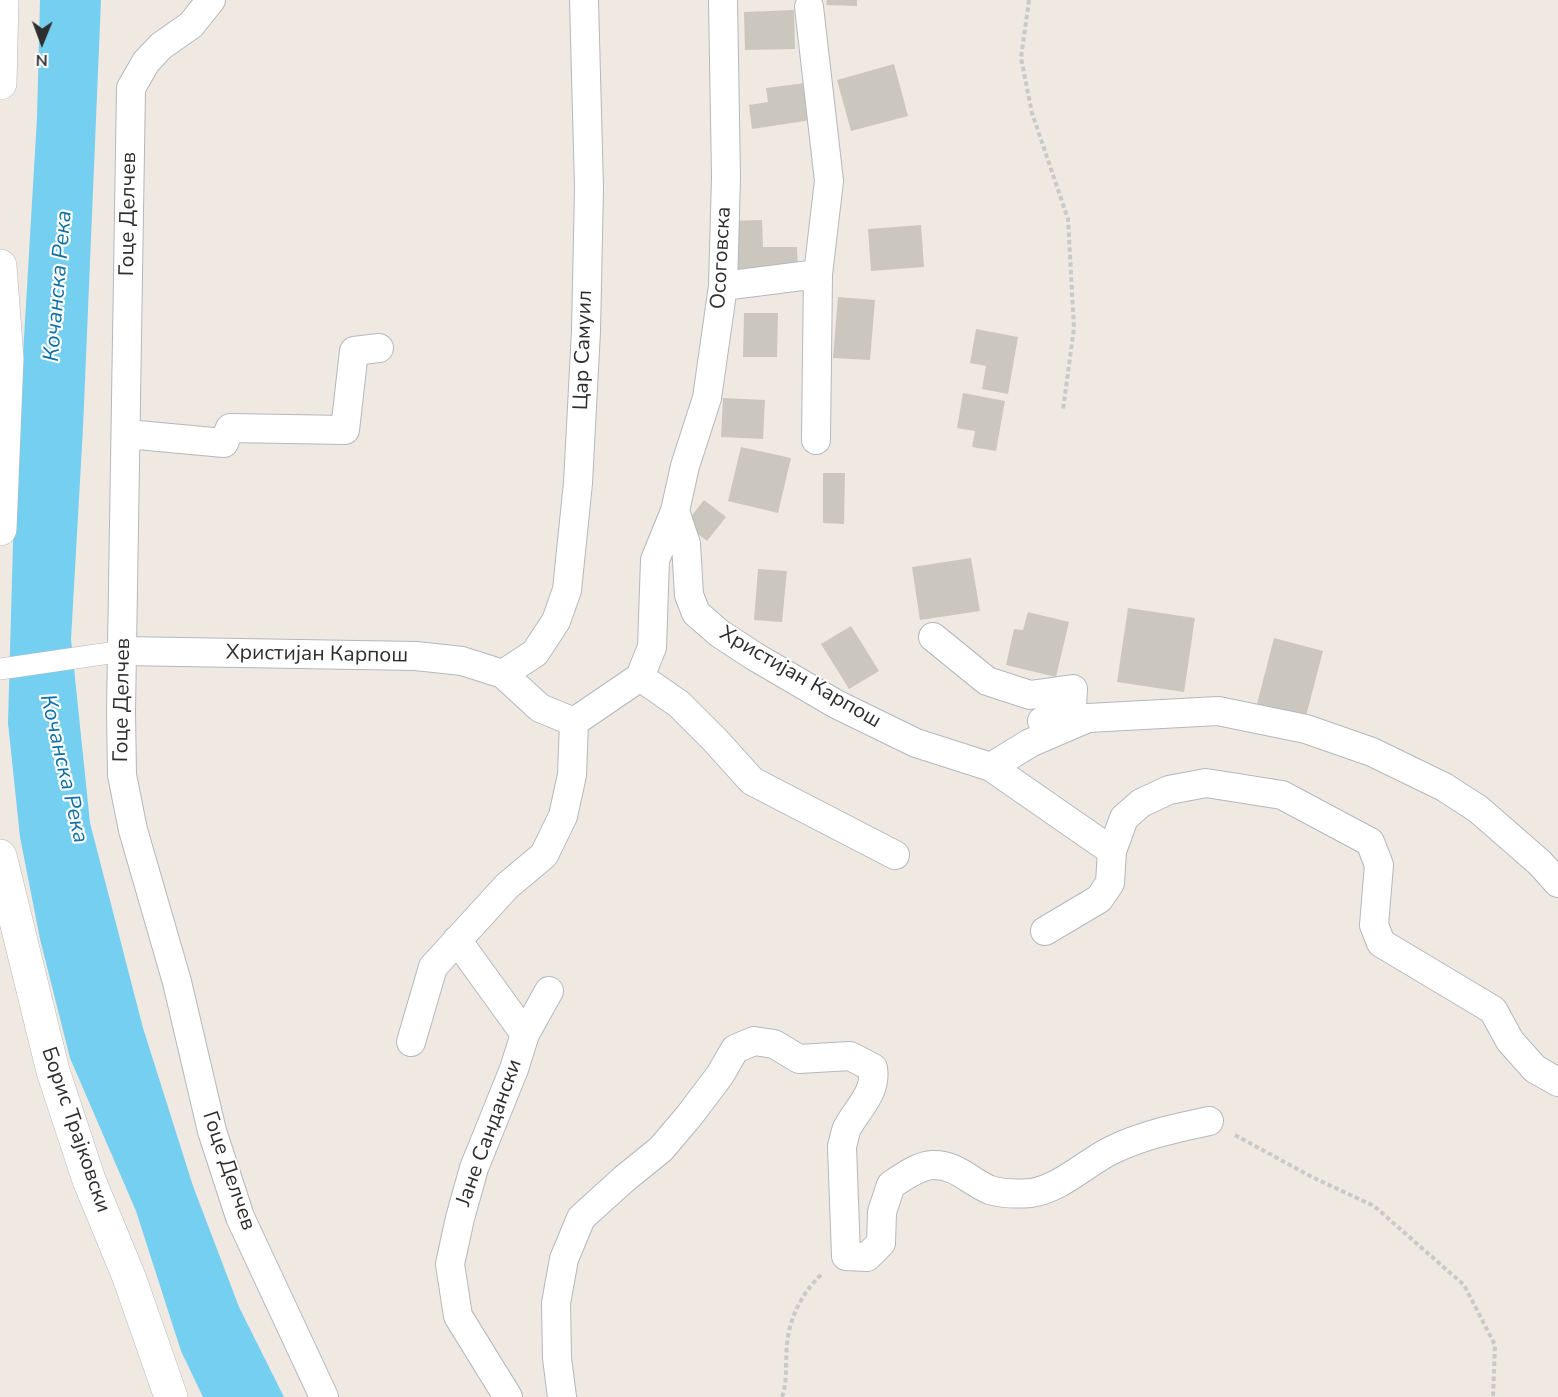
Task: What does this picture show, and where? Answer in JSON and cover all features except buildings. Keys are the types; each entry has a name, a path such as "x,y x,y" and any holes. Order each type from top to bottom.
{"street":[{"path":"0,82 2,0"},
{"name":"Гоце Делчев","path":"211,0 191,25 161,46 146,62 131,88 121,712 122,775 133,830 177,982 212,1131 240,1216 324,1397"},
{"name":"Цар Самуил","path":"503,674 535,653 556,621 567,590 578,483 586,331 589,188 584,0"},
{"name":"Осоговска","path":"675,511 685,466 707,398 723,286 726,177 723,0"},
{"path":"809,7 829,181 818,274 816,440"},
{"path":"0,266 3,359 0,528"},
{"path":"723,286 818,274"},
{"path":"127,434 224,444 230,428 345,430 354,351 379,348"},
{"path":"411,1042 433,967 507,886 544,855 563,816 572,775 574,722 640,677 652,647 655,560 675,511"},
{"name":"Христијан Карпош","path":"675,511 686,544 689,595 696,613 719,633 846,709 916,743 991,767 1112,851"},
{"path":"933,636 987,681 1029,695 1073,689 1072,707 1027,727 1016,738 1019,750"},
{"path":"0,669 123,651"},
{"name":"Христијан Карпош","path":"123,651 416,656 462,661 503,674 540,708 574,722"},
{"path":"640,677 679,704 752,781 896,855"},
{"path":"991,767 1030,743 1088,718 1218,711 1306,729 1372,752 1444,787 1478,809 1540,863 1558,884"},
{"path":"1045,931 1099,899 1110,883 1112,851 1124,818 1141,803 1169,790 1206,783 1282,795 1370,842 1380,865 1374,925 1381,943 1493,1010 1510,1041 1535,1069 1558,1082"},
{"name":"Борис Трајковски","path":"0,856 52,1071 89,1180 129,1277 171,1397"},
{"name":"Јане Сандански","path":"457,940 525,1034"},
{"name":"Јане Сандански","path":"508,1397 458,1316 450,1264 474,1168 514,1068 525,1034 549,991"},
{"path":"562,1397 557,1358 556,1303 564,1259 581,1218 661,1149 720,1075 735,1049 754,1041 774,1044 799,1059 850,1056 873,1068 873,1088 846,1130 842,1146 846,1256 867,1257 880,1243 882,1212 891,1185 916,1170 931,1165 946,1166 961,1171 990,1190 1016,1194 1035,1192 1081,1170 1110,1150 1156,1133 1209,1121"}],"path":[{"path":"1029,0 1022,58 1023,69 1032,113 1068,219 1074,328 1063,410"},
{"path":"1209,1121 1312,1177 1374,1206 1464,1285 1495,1345 1493,1397"},
{"path":"782,1397 786,1385 787,1343 799,1302 819,1276 846,1256"}],"water":[{"name":"Кочанска Река","path":"40,0 101,0 83,428 71,639 90,823 143,1028 193,1186 239,1307 284,1397 203,1397 181,1351 136,1211 70,1058 40,939 20,837 8,723 14,507 37,118"}]}
